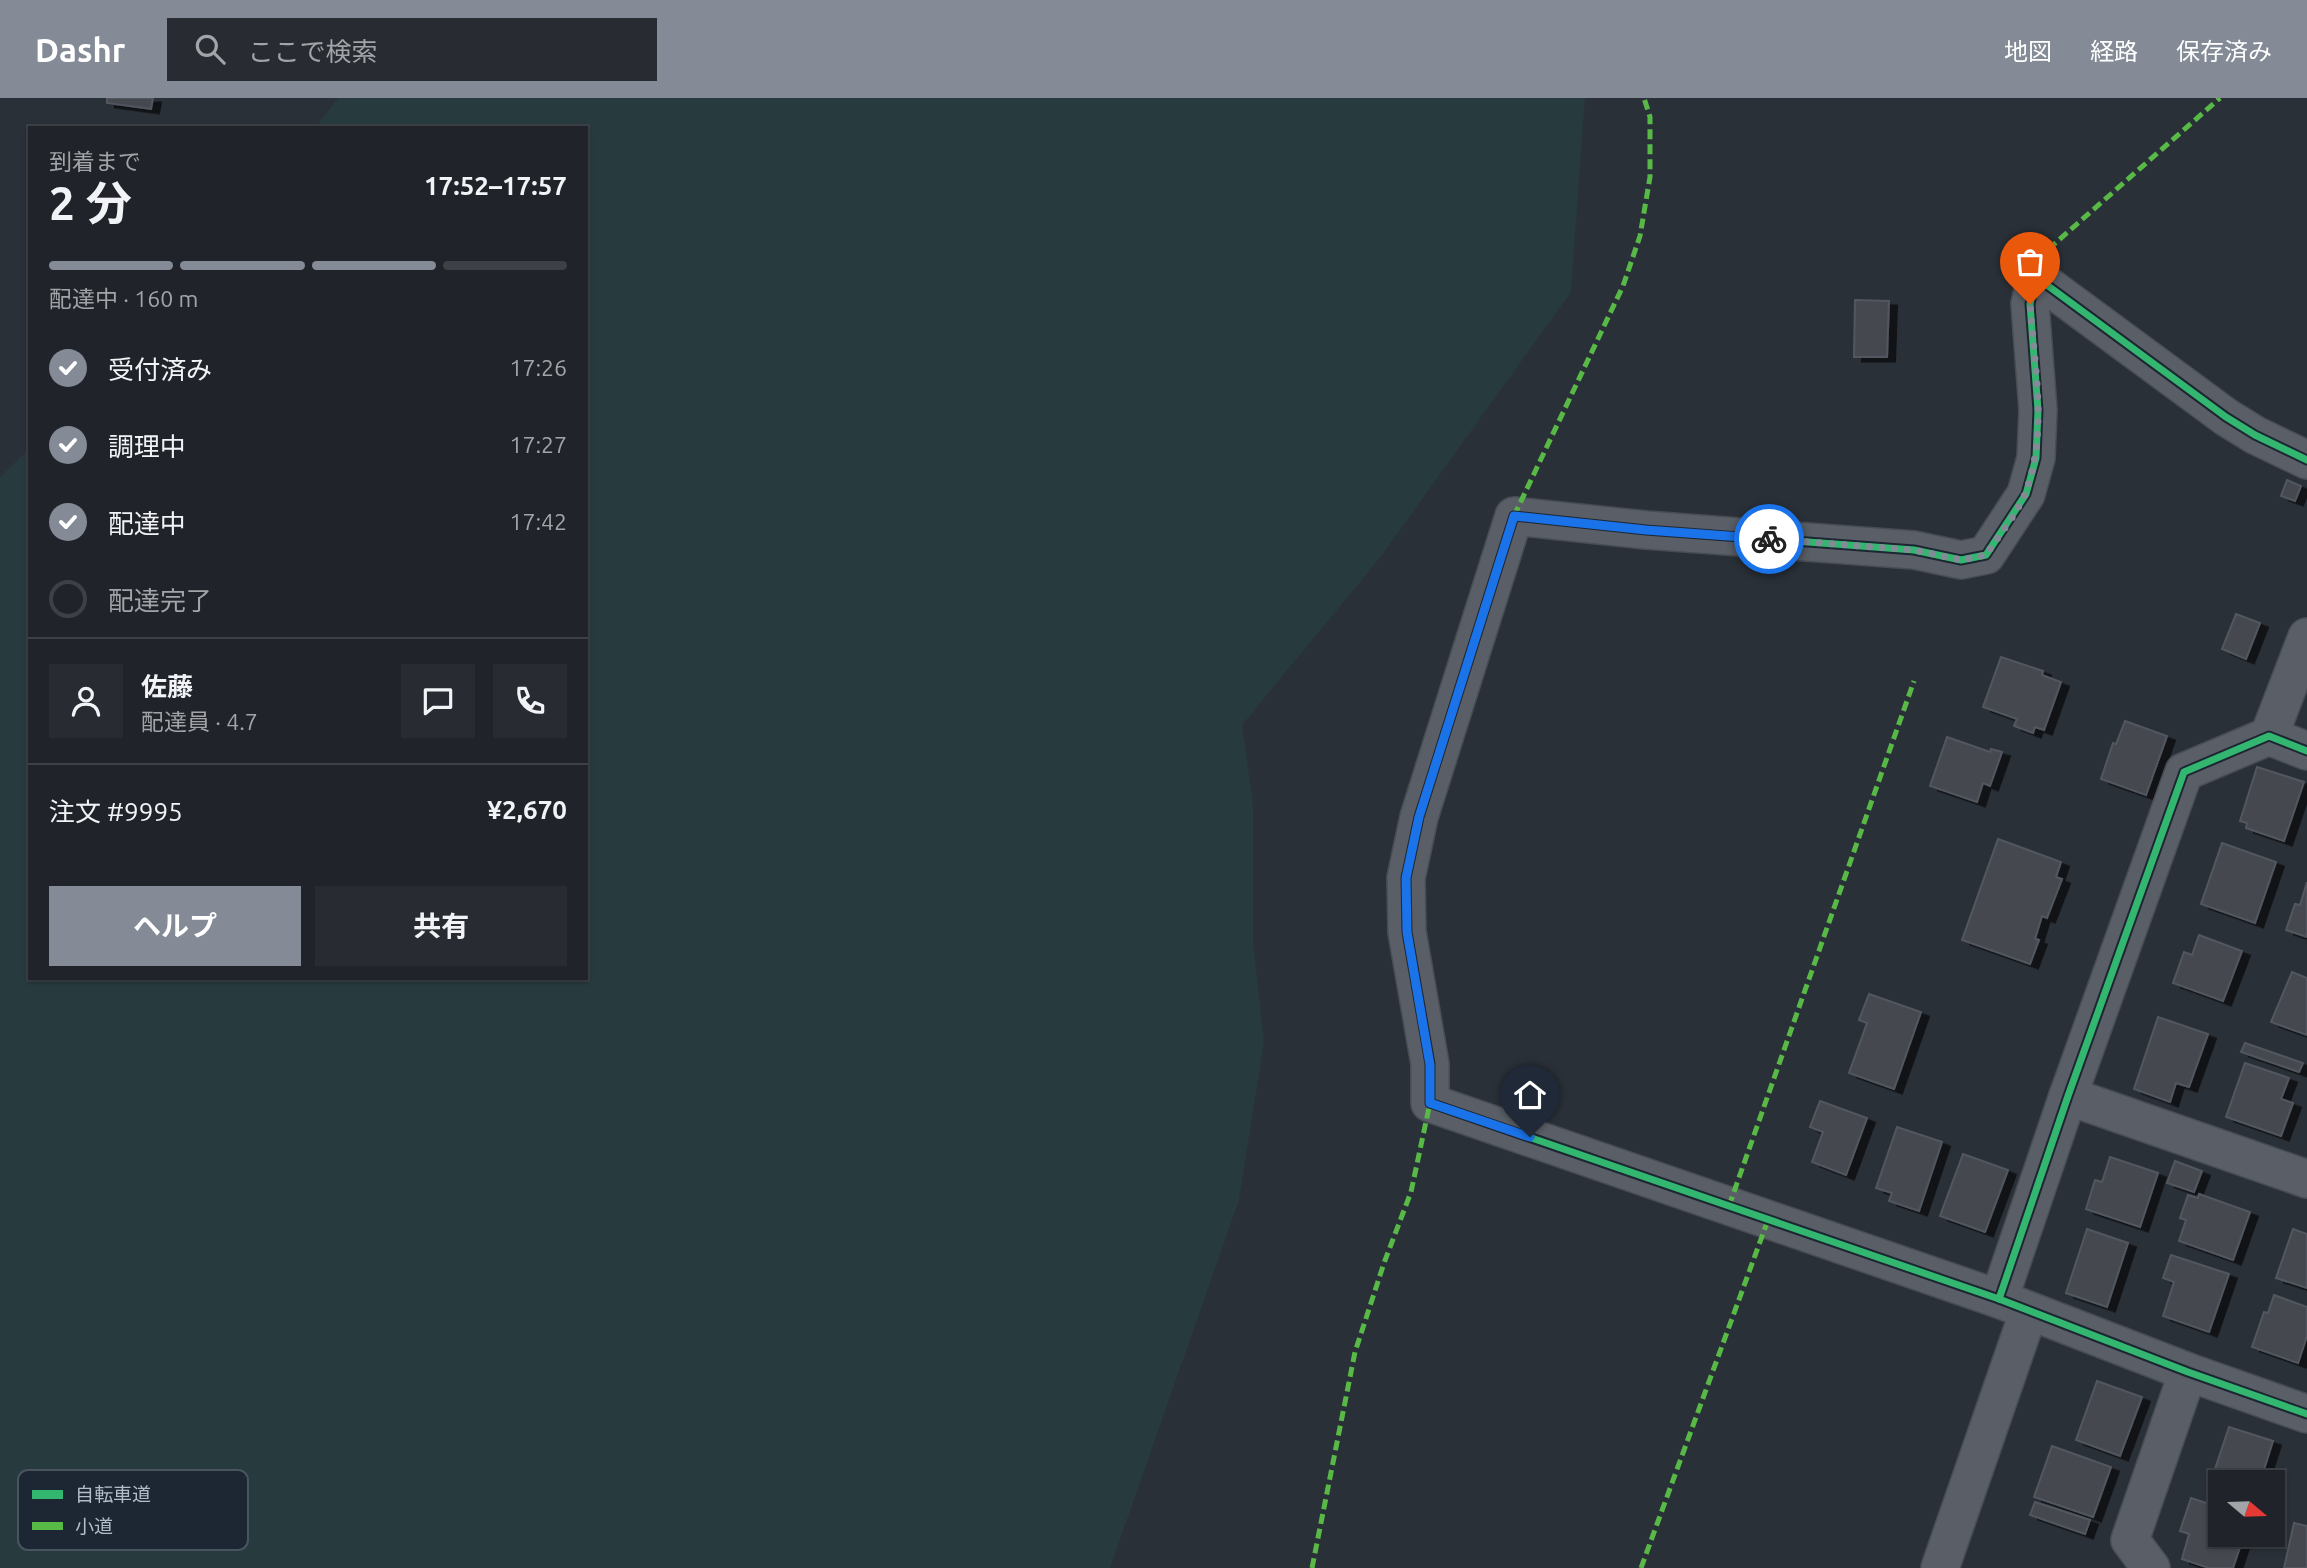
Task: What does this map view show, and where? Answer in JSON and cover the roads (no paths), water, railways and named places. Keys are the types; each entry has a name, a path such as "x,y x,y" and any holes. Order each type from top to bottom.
{"street":[{"path":"2307,460 2255,435 2226,417 2036,277 2030,304 2038,410 2036,458 2025,494 1986,555 1961,560 1914,550 1646,530 1514,516 1419,817 1406,878 1407,932 1430,1065 1430,1103 2014,1305 2307,1414"},
{"path":"2269,736 2307,636"},
{"path":"1940,1568 2014,1305 2068,1096 2184,772 2269,736 2307,751"},
{"path":"2068,1096 2303,1167"},
{"path":"2151,1568 2130,1540 2189,1372"}]}
